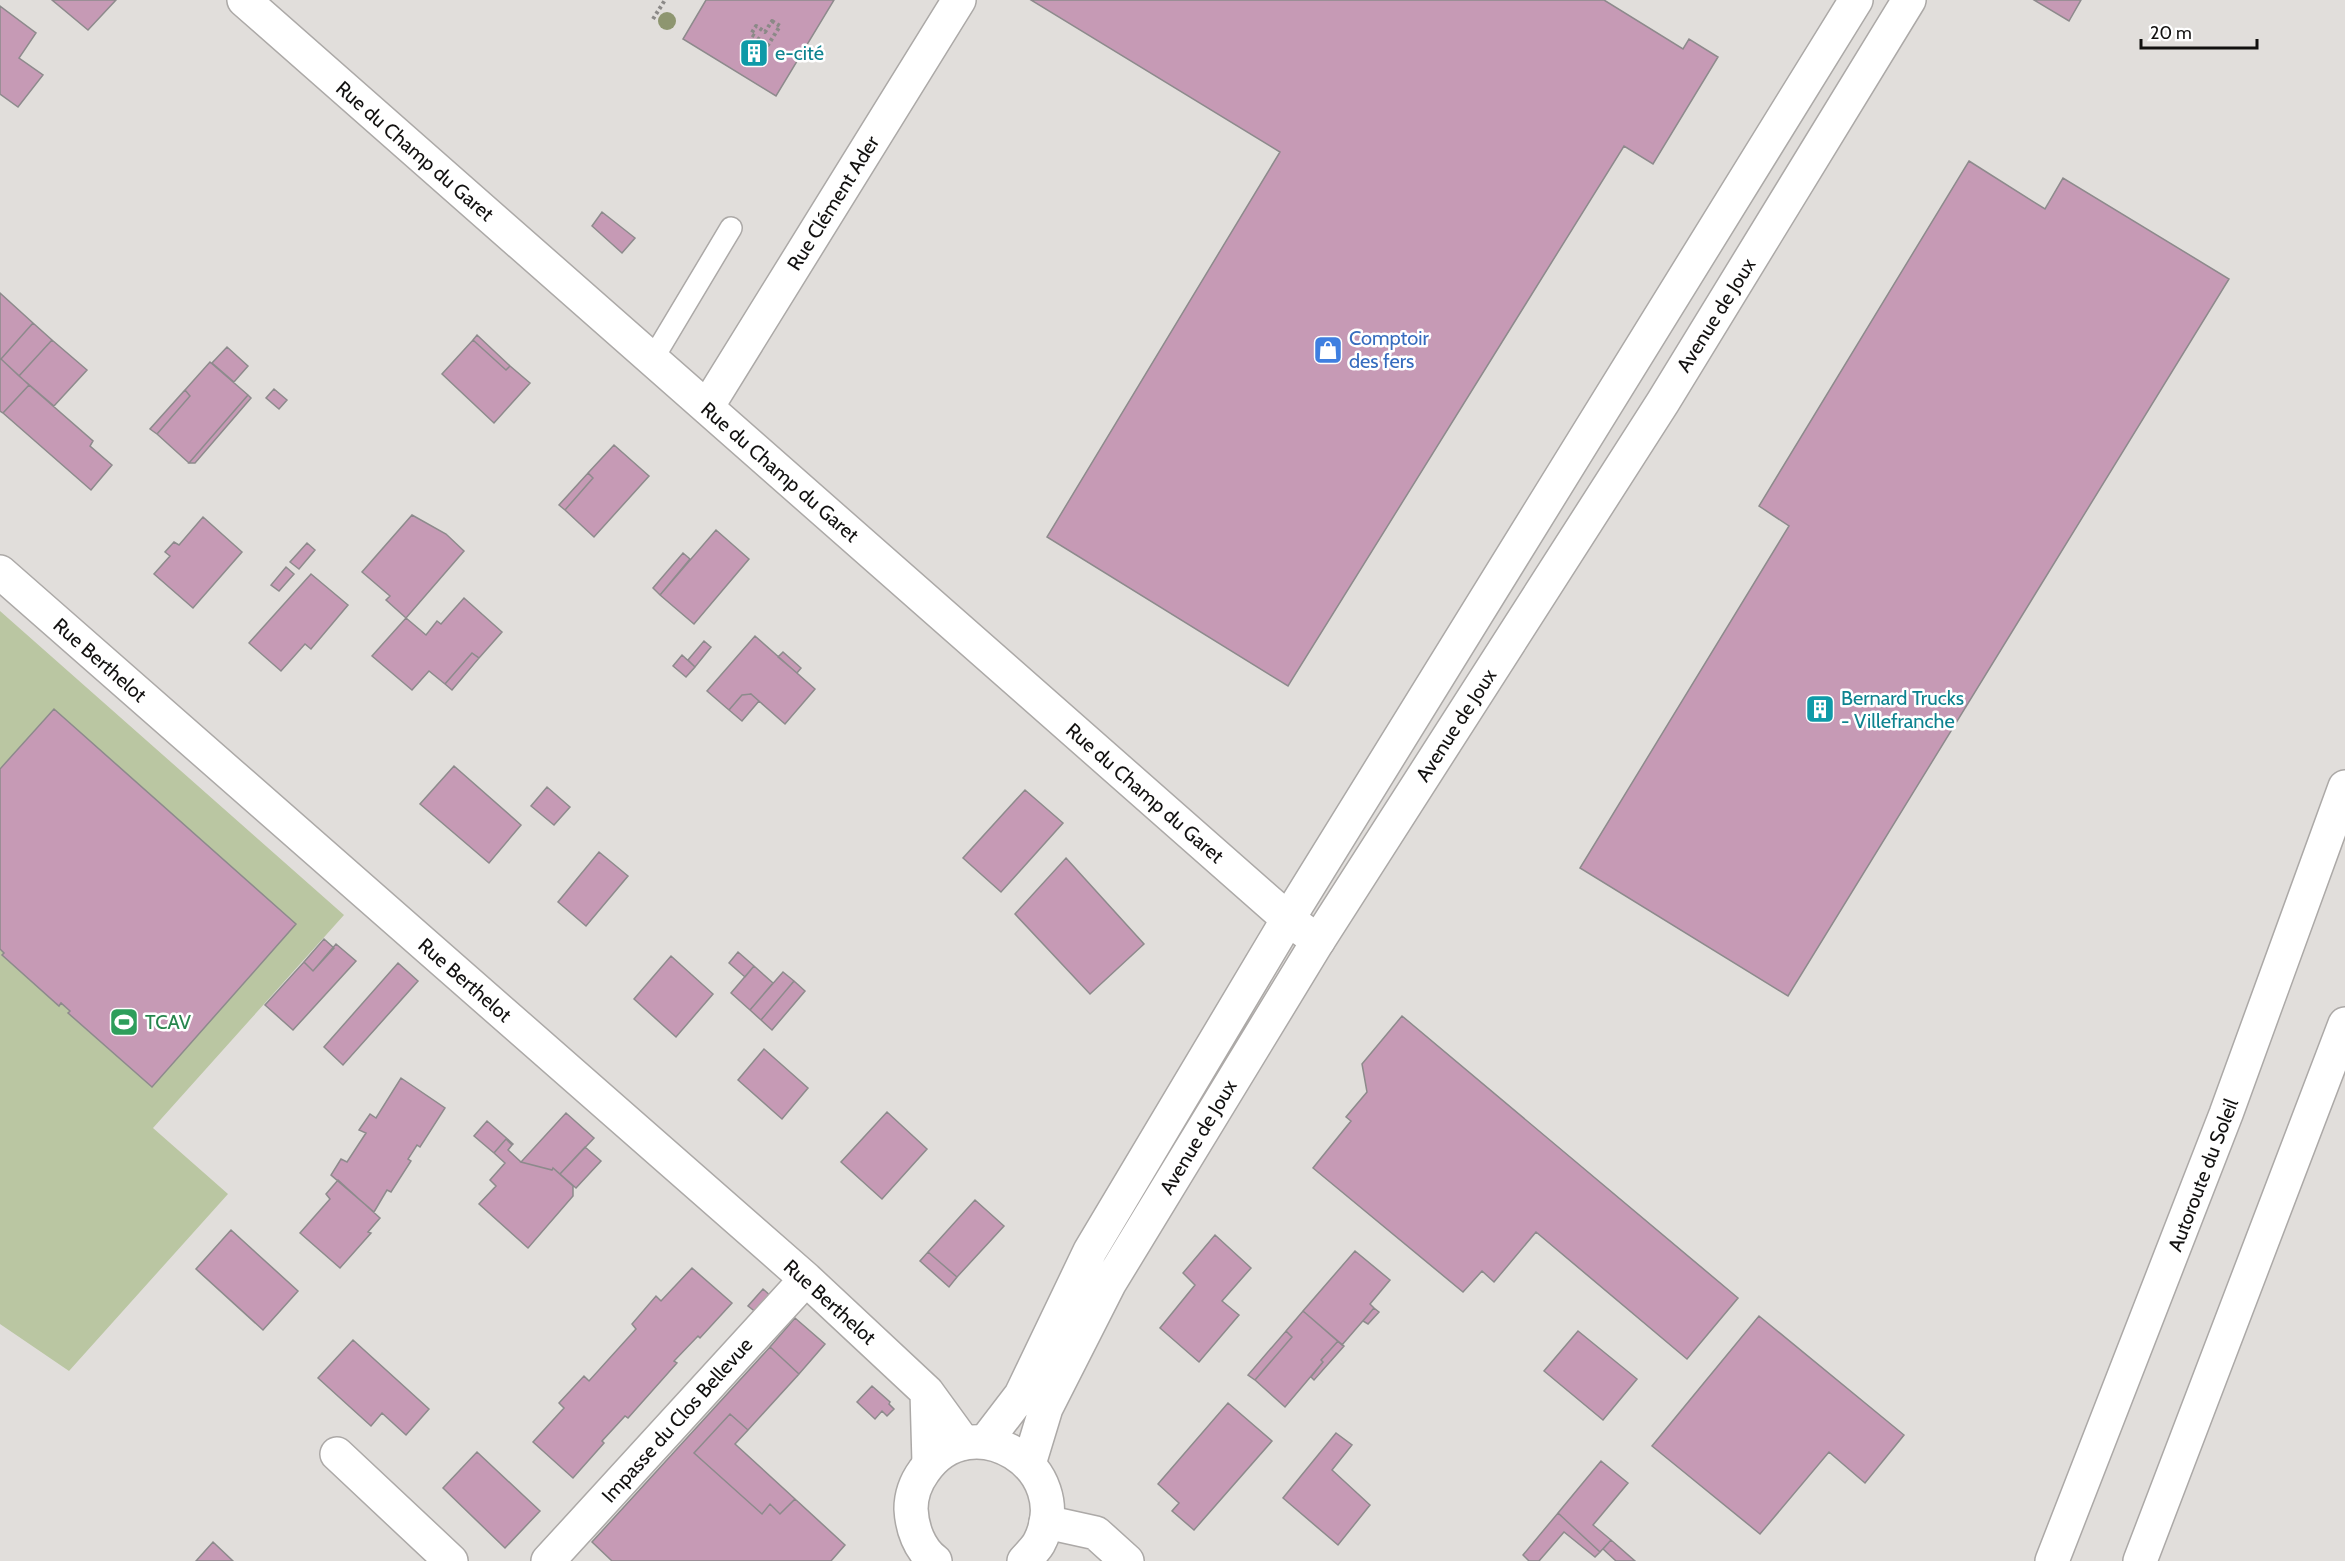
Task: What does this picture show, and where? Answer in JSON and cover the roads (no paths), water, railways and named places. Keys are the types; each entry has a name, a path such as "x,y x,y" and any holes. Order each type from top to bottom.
{"main road":[{"name":"Rue du Champ du Garet","path":"244,0 1288,919 1318,941"},
{"name":"Rue Clément Ader","path":"707,407 959,0"},
{"name":"Avenue de Joux","path":"974,1443 1021,1395 1090,1251 1288,919 1856,0"},
{"name":"Avenue de Joux","path":"1029,1464 1046,1408 1108,1284 1318,941 1663,402 1910,0"},
{"name":"Rue Berthelot","path":"0,572 806,1280 927,1392 974,1443"},
{"name":"Autoroute du Soleil","path":"2052,1561 2226,1114 2345,787"},
{"path":"2140,1561 2345,1024"},
{"name":"Impasse du Clos Bellevue","path":"548,1561 806,1280"},
{"path":"927,1392 929,1463"},
{"path":"935,1561 918,1541 912,1522 911,1501 917,1481 929,1463 945,1451 974,1443 1001,1446 1017,1453 1029,1464 1041,1481 1047,1501 1046,1522 1038,1545 1024,1561"},
{"path":"337,1454 451,1561"},
{"path":"1046,1522 1096,1533 1127,1561"}],"lane":[{"path":"652,360 731,228"}],"place":[{"name":"e-cité","path":"754,53"},
{"name":"Comptoir des fers","path":"1328,350"},
{"name":"Bernard Trucks - Villefranche","path":"1820,709"},
{"name":"TCAV","path":"124,1022"}]}
